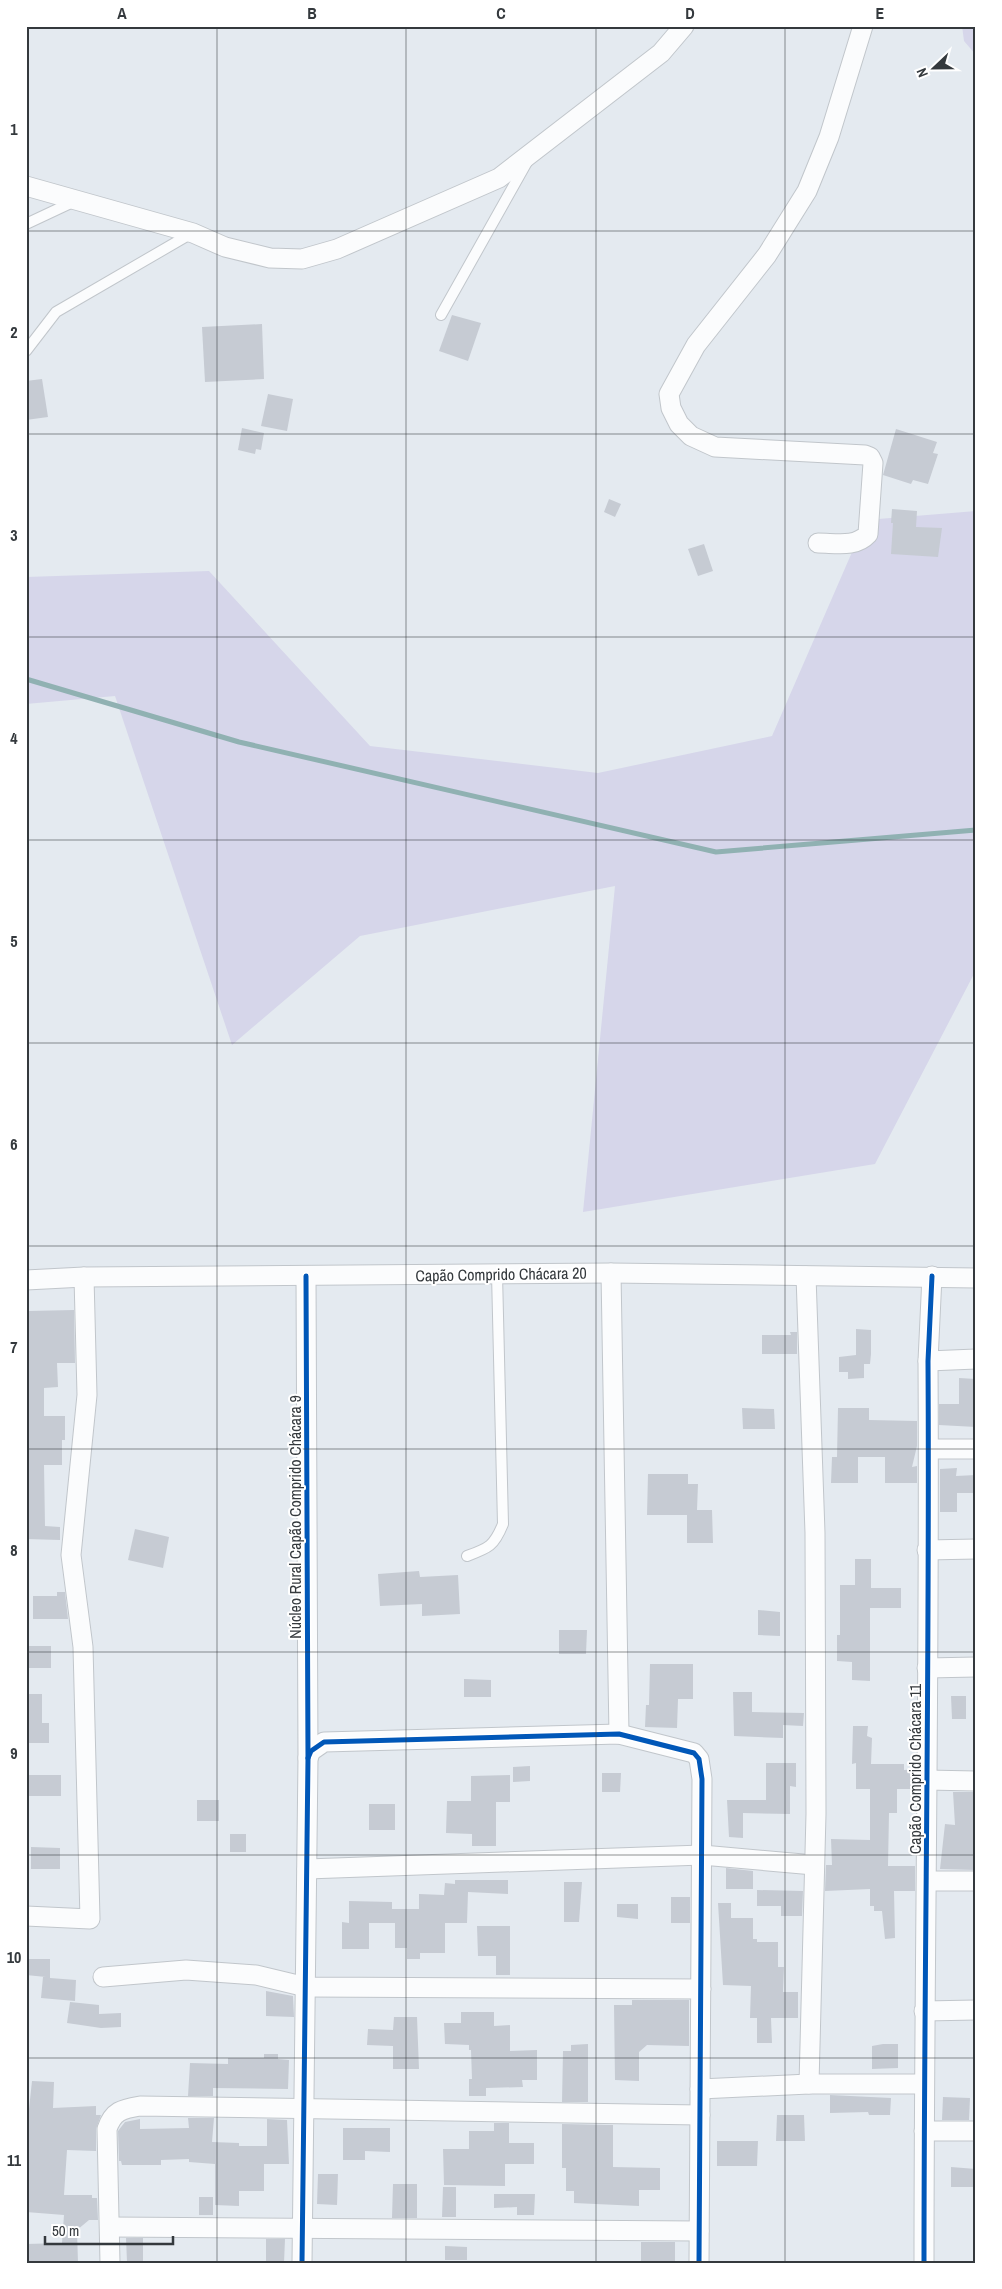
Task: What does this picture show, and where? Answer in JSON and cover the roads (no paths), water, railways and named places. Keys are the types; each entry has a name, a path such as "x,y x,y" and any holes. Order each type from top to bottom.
{"street":[{"path":"26,186 78,199 192,233 225,247 270,258 302,259 337,249 491,182 531,155 661,53 684,26"},
{"path":"818,543 853,543 861,541 868,534 873,463 870,458 865,455 715,447 691,436 680,424 671,408 669,394 696,344 767,255 807,191 829,137 863,26"},
{"path":"611,1273 619,1734"},
{"name":"Capão Comprido Chácara 20","path":"26,1280 84,1277 611,1273 976,1278"},
{"name":"Núcleo Rural Capão Comprido Chácara 9","path":"302,2263 308,1758 306,1276"},
{"path":"806,1276 815,1533 814,1865 809,2084"},
{"name":"Capão Comprido Chácara 11","path":"924,2263 928,1361 932,1276"},
{"path":"26,1916 90,1919 83,1648 71,1555 87,1395 84,1277"},
{"path":"928,1361 976,1359"},
{"path":"929,1449 976,1449"},
{"path":"928,1550 976,1549"},
{"path":"927,1668 976,1667"},
{"path":"308,1758 311,1751 324,1742 619,1734 694,1753 699,1760 702,1779 699,2263"},
{"path":"926,1780 976,1781"},
{"path":"307,1869 702,1855 814,1865"},
{"path":"927,1881 976,1881"},
{"path":"103,1977 186,1970 256,1975 306,1987 701,1989"},
{"path":"924,2011 976,2010"},
{"path":"700,2089 809,2084 924,2084"},
{"path":"110,2263 106,2129 115,2113 123,2109 140,2106 700,2115"},
{"path":"924,2131 976,2131"},
{"path":"110,2227 303,2226 699,2231"}],"lane":[{"path":"440,315 531,155"},
{"path":"26,224 78,199"},
{"path":"26,351 56,312 192,233"},
{"path":"467,1556 486,1549 496,1542 503,1524 497,1274"}],"waterway":[{"path":"26,679 239,742 716,852 976,830"}]}
